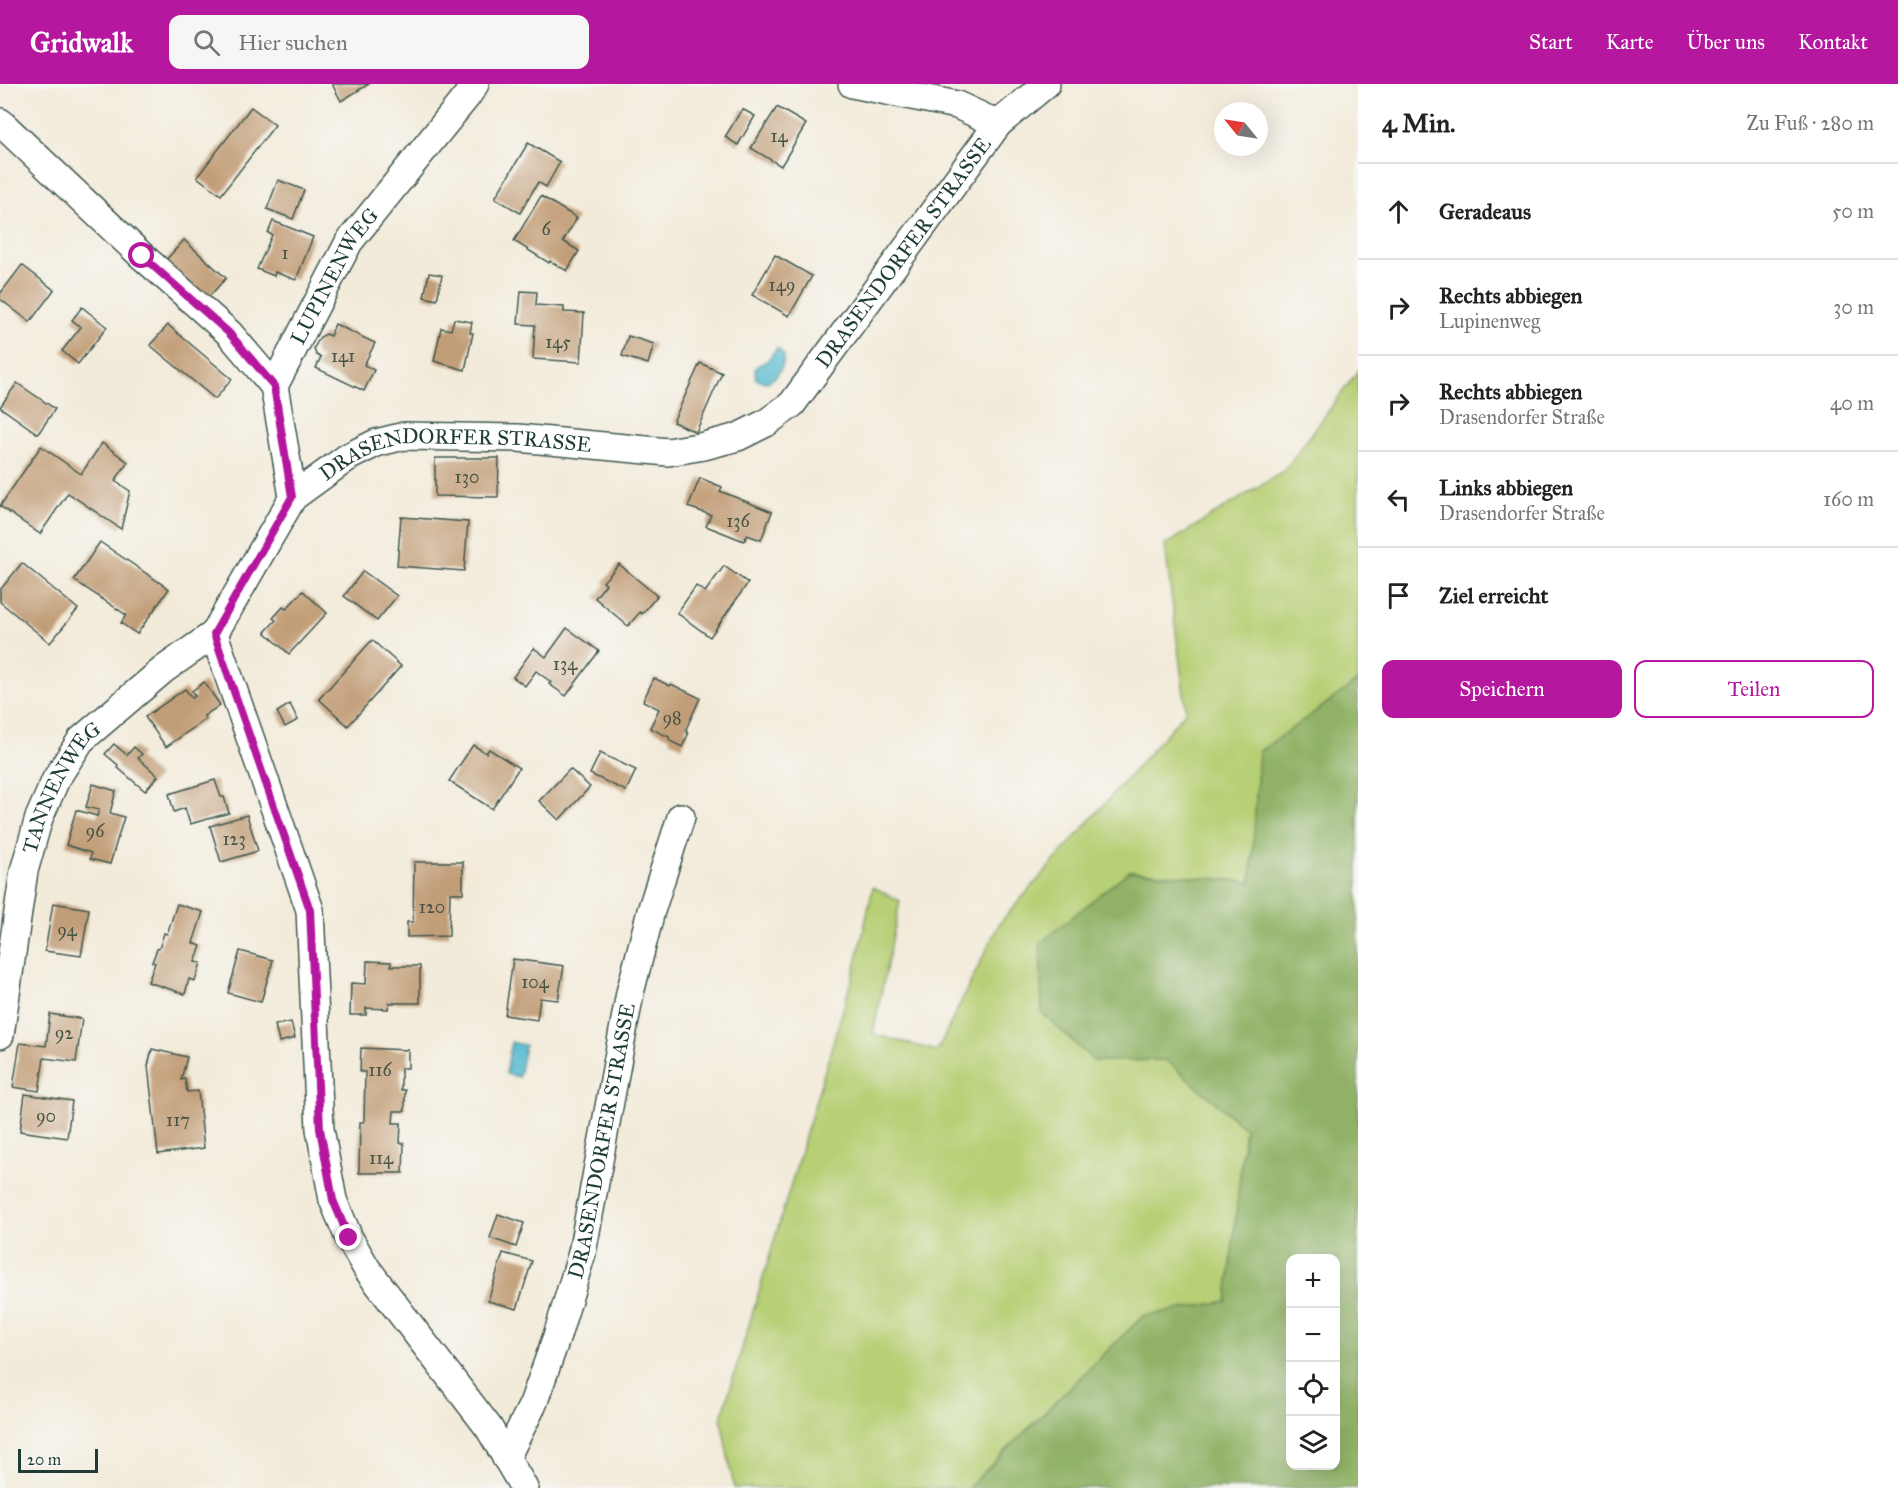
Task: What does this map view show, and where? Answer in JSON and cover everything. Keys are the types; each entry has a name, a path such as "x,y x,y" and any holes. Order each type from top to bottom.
{"street":[{"name":"LUPINENWEG","path":"274,386 348,242 475,84"},
{"path":"852,84 957,105 998,124"},
{"name":"DRASENDORFER STRASSE","path":"214,634 292,497 348,457 376,442 404,436 518,438 669,452 738,437 766,423 792,404 998,124 1046,84"},
{"path":"0,122 142,256 229,333 274,386 292,497"},
{"path":"214,634 310,910 320,1129 333,1200 349,1238 367,1269 489,1428 524,1488"},
{"name":"TANNENWEG","path":"0,1035 24,871 39,818 56,779 81,740 163,670 214,634"},
{"name":"DRASENDORFER STRASSE","path":"506,1458 533,1404 557,1336 582,1253 630,993 651,911 681,817"}],"green space":[{"path":"1358,371 1358,681 1259,752 1251,882 1129,871 1094,1061 1166,1060 1245,1128 1227,1302 1143,1316 968,1488 734,1488 721,1419 855,969 873,887 900,901 873,1034 937,1051 999,924 1186,711 1165,545 1284,471"},
{"path":"1358,681 1358,1488 968,1488 1143,1316 1227,1301 1245,1128 1166,1060 1094,1061 1042,1013 1040,943 1129,871 1251,882 1259,752"}],"water":[{"path":"777,348 784,355 779,372 767,382 756,379 755,369 767,361"},
{"path":"511,1042 525,1045 519,1077 506,1074"}],"building":[{"path":"332,84 369,84 341,101"},
{"path":"251,107 275,125 221,195 197,177"},
{"path":"777,107 806,124 781,166 751,148"},
{"path":"742,109 755,116 738,145 725,137"},
{"path":"528,143 560,162 546,187 538,182 520,213 495,198"},
{"path":"278,180 304,190 293,219 267,209"},
{"path":"541,196 577,218 563,241 579,251 567,271 550,261 549,263 514,241"},
{"path":"273,221 313,237 296,280 275,272 274,276 257,269 272,235 268,233"},
{"path":"184,240 226,278 206,300 165,261"},
{"path":"775,255 812,276 789,316 752,295"},
{"path":"22,265 54,290 30,322 0,299 0,294"},
{"path":"429,273 442,275 437,300 424,297"},
{"path":"521,291 537,292 536,305 564,307 564,312 584,313 581,362 533,359 535,325 518,324"},
{"path":"82,307 107,327 78,364 62,351 81,327 72,320"},
{"path":"454,319 472,322 470,333 473,333 465,370 434,361 441,328 451,330"},
{"path":"335,324 375,343 364,365 374,370 364,391 316,368 321,357 316,355 314,348 320,337 326,334 330,336"},
{"path":"168,325 232,379 215,399 150,345"},
{"path":"628,336 654,344 648,364 622,356"},
{"path":"700,363 722,373 696,432 673,422"},
{"path":"17,383 55,409 38,434 0,407"},
{"path":"102,443 128,462 115,481 130,491 121,529 68,493 40,534 0,506 41,446 81,474"},
{"path":"435,458 499,458 498,497 435,496"},
{"path":"700,478 722,487 720,491 772,512 761,540 747,535 744,541 706,526 711,515 688,507"},
{"path":"401,517 468,522 464,571 397,566"},
{"path":"100,542 169,589 137,634 121,623 126,615 74,580"},
{"path":"22,563 78,609 50,643 0,602 0,590"},
{"path":"619,564 657,596 628,626 595,598 606,584 603,582"},
{"path":"724,566 748,583 710,637 677,613 696,586 705,592"},
{"path":"363,571 397,596 377,621 344,596"},
{"path":"303,591 327,613 289,654 265,632 276,620 273,618 283,607 286,609"},
{"path":"567,628 599,651 566,696 536,671 525,686 513,677 534,648 546,657"},
{"path":"372,640 401,666 348,726 319,699"},
{"path":"654,678 700,698 686,729 688,735 682,747 670,741 669,737 650,728 659,709 643,701"},
{"path":"204,682 220,705 204,716 206,719 166,747 145,717 185,689 192,698 195,696 192,691"},
{"path":"290,704 298,720 285,727 277,712"},
{"path":"114,744 127,755 134,747 142,754 138,758 158,776 145,791 105,754"},
{"path":"473,745 486,753 489,749 519,768 492,809 449,781"},
{"path":"600,753 636,770 626,791 590,774"},
{"path":"570,769 590,787 559,820 539,801"},
{"path":"215,780 229,813 190,824 185,808 174,812 169,794"},
{"path":"93,784 116,791 110,813 124,817 110,864 90,859 91,853 66,845 76,810 97,816 99,810 86,807"},
{"path":"247,815 258,851 221,862 210,826"},
{"path":"414,862 463,862 463,893 450,893 449,936 407,937 407,922 413,922"},
{"path":"53,903 89,909 81,956 45,951"},
{"path":"177,904 203,912 193,943 201,946 195,962 201,963 195,981 189,979 185,994 148,982 155,963 152,962 164,933 167,934"},
{"path":"240,951 273,960 261,1002 228,993"},
{"path":"513,959 564,966 558,1000 540,998 537,1020 505,1015"},
{"path":"367,961 391,962 391,966 420,966 420,1003 389,1003 388,1009 366,1008 366,1015 350,1015 351,983 366,984"},
{"path":"50,1014 82,1019 76,1062 44,1058 39,1091 13,1087 20,1043 46,1046"},
{"path":"291,1022 295,1038 279,1042 275,1025"},
{"path":"361,1048 408,1050 408,1068 401,1068 401,1090 405,1090 405,1111 394,1111 393,1123 401,1123 400,1143 404,1143 403,1173 359,1173 360,1122 364,1122 365,1072 360,1072"},
{"path":"152,1049 187,1057 181,1080 185,1079 187,1092 198,1091 204,1148 158,1154 148,1066"},
{"path":"25,1094 72,1101 67,1138 20,1131"},
{"path":"498,1214 524,1223 516,1247 490,1238"},
{"path":"503,1253 532,1261 517,1309 488,1301"}],"route":[{"path":"142,256 229,333 274,386 292,497 214,634 310,910 320,1129 333,1200 349,1238"}]}
